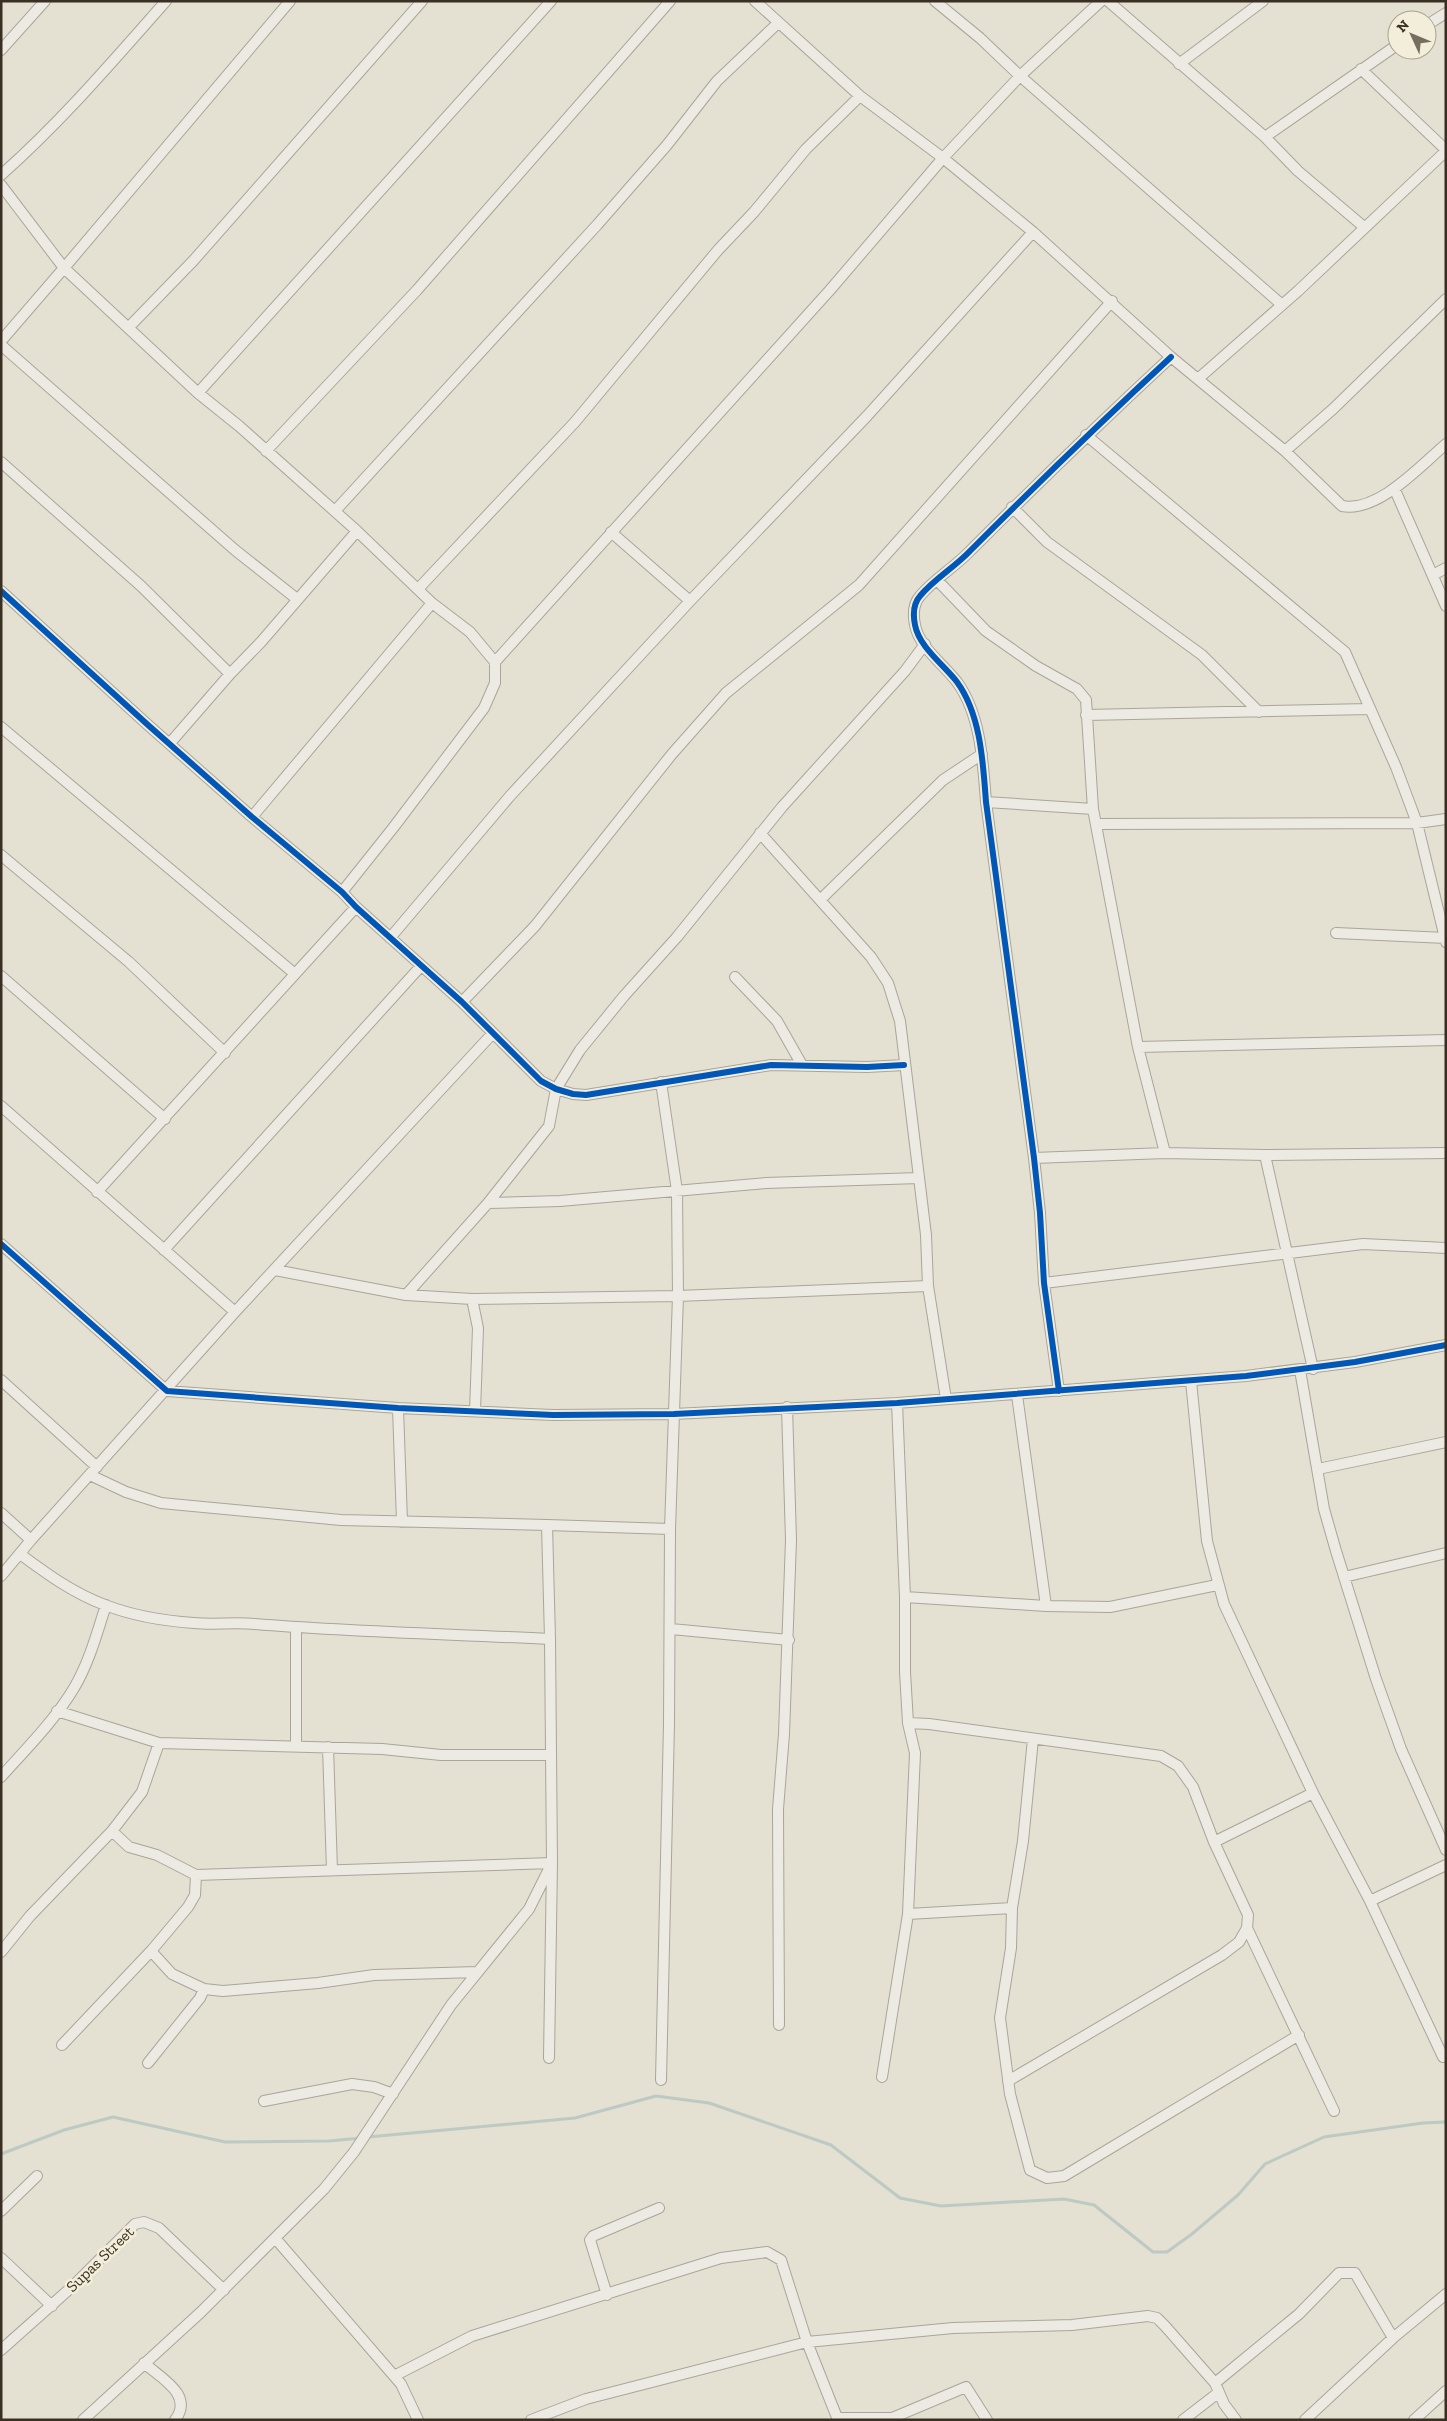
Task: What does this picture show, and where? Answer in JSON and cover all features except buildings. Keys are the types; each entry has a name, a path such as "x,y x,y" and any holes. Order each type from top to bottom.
{"street":[{"path":"1,50 45,1"},
{"path":"1,175 35,144 89,88 166,1"},
{"path":"1,341 290,1"},
{"path":"129,327 193,261 422,1"},
{"path":"198,393 551,1"},
{"path":"266,451 417,290 670,1"},
{"path":"754,1 860,96 943,158 1032,232 1112,301 1171,357 1199,378 1285,452 1342,506 1354,508 1395,490 1446,444"},
{"path":"935,1 980,38 1020,76 1281,304"},
{"path":"495,662 823,298 943,158 1020,76 1101,1"},
{"path":"1108,1 1265,137 1298,171 1364,227"},
{"path":"1179,64 1263,1"},
{"path":"335,511 597,225 667,146 717,81 778,24"},
{"path":"1265,137 1387,52"},
{"path":"1199,378 1446,151 1361,69"},
{"path":"418,589 575,422 718,250 754,212 806,149 860,96"},
{"path":"1,185 64,268 198,393 240,426 357,531 432,603 470,632 495,662 495,683 484,708 405,813 342,892"},
{"path":"390,938 510,796 690,600 867,416 1032,232"},
{"path":"1285,452 1333,409 1446,298"},
{"path":"462,1002 534,926 672,754 726,693 859,585 1112,301"},
{"path":"1,345 235,550 297,598"},
{"path":"1059,1391 1044,1283 1040,1213 1034,1158 986,802 982,754 973,713 957,683 925,644 915,627 913,611 919,597 969,552 1086,435 1171,357"},
{"path":"1086,435 1345,652 1417,822 1445,939 1336,933"},
{"path":"1,462 142,586 230,674"},
{"path":"1395,490 1446,606"},
{"path":"1012,507 1047,542 1202,655 1259,712"},
{"path":"170,743 230,674 261,642 297,598 334,560 357,531"},
{"path":"611,532 690,600"},
{"path":"1434,575 1446,568"},
{"path":"938,580 986,631 1036,666 1077,689 1086,700 1093,809 1138,1047 1165,1153"},
{"path":"1,591 252,817 342,892 356,907 462,1002 540,1081 572,1094 586,1094 771,1064 904,1065"},
{"path":"252,817 432,603"},
{"path":"406,1295 488,1203 549,1126 556,1089 585,1044 677,937 760,833 905,672 925,644"},
{"path":"1086,715 1370,709"},
{"path":"1,727 295,974"},
{"path":"820,900 943,780 982,754"},
{"path":"986,802 1093,809"},
{"path":"1096,824 1417,822 1446,819"},
{"path":"760,833 871,957 888,982 900,1021 926,1235 928,1286 946,1400"},
{"path":"1,855 129,962 225,1053"},
{"path":"97,1192 356,907"},
{"path":"164,1250 421,966"},
{"path":"1,976 165,1119"},
{"path":"735,978 777,1022 802,1065"},
{"path":"1,1576 31,1540 167,1391 235,1312 493,1033"},
{"path":"1138,1047 1446,1040"},
{"path":"661,1082 677,1191 678,1296 670,1529 670,1629 661,2080"},
{"path":"1,1106 235,1312"},
{"path":"1034,1158 1165,1153 1265,1155 1446,1153"},
{"path":"1265,1155 1314,1369"},
{"path":"488,1203 560,1201 766,1184 919,1178"},
{"path":"1,1244 167,1391 398,1408 553,1415 674,1414 897,1403 1191,1381 1314,1369 1446,1345"},
{"path":"1044,1283 1363,1244 1446,1248"},
{"path":"275,1270 406,1295 472,1299 678,1296 928,1286"},
{"path":"472,1299 478,1328 475,1411"},
{"path":"1300,1370 1324,1508 1344,1577 1376,1679 1401,1749 1446,1850"},
{"path":"1,1380 94,1471 126,1492 161,1503 341,1520 670,1529"},
{"path":"1191,1381 1207,1541 1217,1585 1224,1604 1313,1794 1370,1901 1443,2057"},
{"path":"1017,1395 1046,1606"},
{"path":"882,2077 908,1914 915,1753 908,1724 897,1403"},
{"path":"779,2025 778,1809 788,1640 791,1540 787,1407"},
{"path":"398,1408 402,1522"},
{"path":"1318,1469 1446,1442"},
{"path":"1,1513 31,1540"},
{"path":"547,1525 552,1863 549,2058"},
{"path":"1344,1577 1446,1553"},
{"path":"20,1554 55,1580 106,1605 142,1615 193,1623 252,1624 296,1628 550,1639"},
{"path":"905,1598 1046,1606 1123,1606 1217,1585"},
{"path":"1,1777 75,1687 91,1650 106,1605"},
{"path":"296,1628 296,1746"},
{"path":"670,1629 788,1640"},
{"path":"57,1711 159,1744 382,1749 441,1755 551,1755"},
{"path":"908,1724 929,1724 1161,1756 1178,1766 1193,1787 1214,1842 1248,1915 1247,1928 1239,1942 1222,1955 1008,2081"},
{"path":"1033,1739 1023,1841 1012,1908 1011,1948 1000,2018 1008,2081 1030,2170 1047,2178 1064,2176 1299,2035"},
{"path":"1,1952 30,1916 112,1831 142,1792 159,1744"},
{"path":"328,1747 332,1870"},
{"path":"1214,1842 1313,1794"},
{"path":"112,1831 130,1847 157,1856 196,1875 552,1863"},
{"path":"83,2420 224,2290 324,2189 354,2152 451,2005 529,1909 552,1863"},
{"path":"1370,1901 1446,1865"},
{"path":"62,2045 151,1951 195,1895 196,1875"},
{"path":"908,1914 1012,1908"},
{"path":"1247,1928 1334,2111"},
{"path":"151,1951 165,1969 204,1989 241,1991 374,1975 477,1972"},
{"path":"148,2063 200,1998 204,1989"},
{"path":"264,2101 352,2084 374,2087 393,2094"},
{"path":"1,2211 37,2176"},
{"path":"607,2295 590,2240 594,2236 659,2208"},
{"name":"Supas Street","path":"1,2350 52,2306 135,2224 144,2222 159,2228 224,2290"},
{"path":"275,2238 401,2384 418,2420"},
{"path":"394,2376 472,2336 722,2258 767,2252 781,2260 806,2342 838,2419 892,2418 966,2388 987,2420"},
{"path":"1,2258 52,2306"},
{"path":"1183,2420 1299,2314 1339,2274 1355,2273 1393,2338"},
{"path":"1304,2420 1393,2338 1446,2294"},
{"path":"530,2420 586,2399 806,2342 953,2328 1072,2325 1148,2316 1157,2318 1166,2326 1217,2388 1236,2420"},
{"path":"144,2363 179,2393 183,2402 182,2412 176,2420"},
{"path":"1414,2420 1446,2391"}],"waterway":[{"path":"368,2137 575,2118 656,2096 709,2103 831,2145 900,2198 941,2206 1064,2199 1094,2205 1153,2252 1167,2252 1192,2234 1238,2195 1265,2164 1324,2137 1423,2123 1446,2122"},
{"path":"1,2154 64,2130 113,2117 225,2142 329,2141 361,2138"}],"cycle path":[{"path":"1059,1391 1044,1283 1040,1213 1034,1158 979,740 976,724 965,695 957,682 921,641 914,621 914,610 916,602 926,590 964,557 1171,357"},
{"path":"1,591 252,817 342,892 356,907 462,1002 541,1081 556,1089 573,1094 586,1095 771,1065 867,1067 904,1065"},
{"path":"1,1244 167,1391 398,1408 553,1415 674,1414 897,1403 1246,1376 1355,1362 1446,1345"}]}
